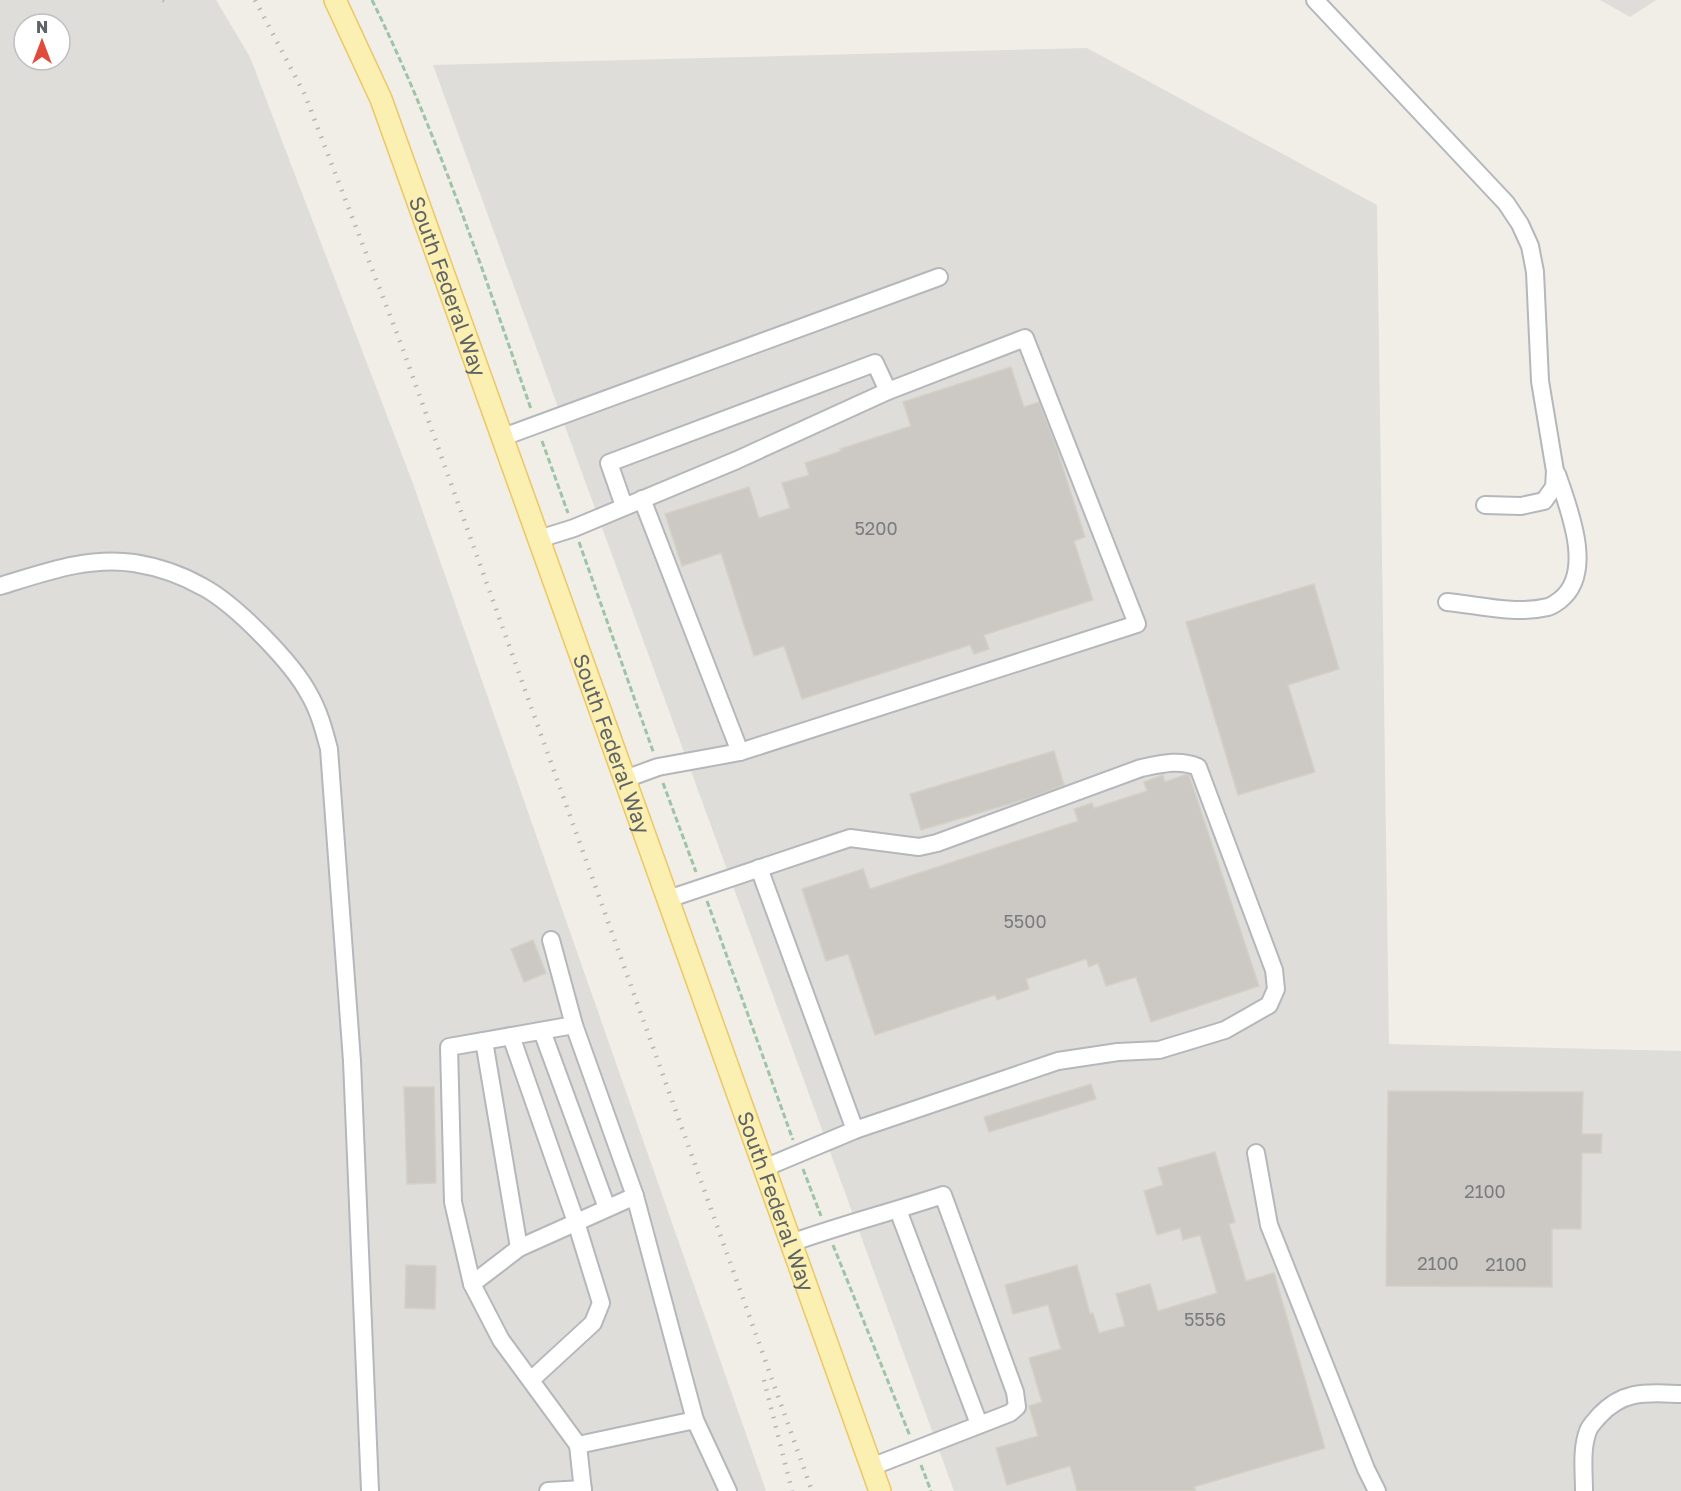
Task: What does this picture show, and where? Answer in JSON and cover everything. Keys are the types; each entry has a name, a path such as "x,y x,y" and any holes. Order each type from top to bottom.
{"main road":[{"name":"South Federal Way","path":"336,0 381,99 880,1491"}],"street":[{"path":"1315,0 1506,203 1520,224 1530,246 1535,272 1540,381 1556,471 1572,517 1578,558 1575,583 1566,595 1550,607 1515,610 1447,602"},
{"path":"503,437 939,277"},
{"path":"539,539 573,528 736,460 888,392 1025,338 1137,624 740,752 658,767 625,779"},
{"path":"624,506 609,463 875,363 888,392"},
{"path":"1485,505 1521,506 1544,501 1554,487 1556,471"},
{"path":"642,498 740,752"},
{"path":"0,586 58,568 96,562 133,563 172,572 205,588 232,608 276,650 308,692 322,721 329,749 352,1061 370,1491"},
{"path":"668,899 850,838 919,847 937,843 1141,768 1168,763 1188,763 1198,767 1274,970 1276,989 1269,1005 1225,1030 1159,1050 1118,1052 1058,1061 855,1130 764,1168"},
{"path":"759,868 855,1130"},
{"path":"551,940 574,1025 634,1196 695,1420 728,1491"},
{"path":"549,1491 583,1490 578,1446 501,1340 472,1284 453,1202 449,1047 574,1025"},
{"path":"542,1031 607,1208"},
{"path":"512,1036 576,1222 601,1303 593,1323 531,1380"},
{"path":"484,1041 519,1248"},
{"path":"1256,1153 1269,1225 1366,1469 1377,1491"},
{"path":"791,1243 943,1195 1015,1392 1017,1407 1010,1413 871,1467"},
{"path":"472,1284 519,1248 634,1196"},
{"path":"898,1210 979,1424"},
{"path":"1584,1491 1584,1451 1588,1429 1602,1413 1617,1400 1643,1393 1681,1394"},
{"path":"578,1446 695,1420"}],"path":[{"path":"372,0 431,129 798,1154 931,1491"}],"shaded area":[{"path":"0,0 216,0 250,57 412,481 766,1491 0,1491"},
{"path":"1600,0 1656,0 1630,17"},
{"path":"1087,48 1377,205 1389,1044 1681,1051 1681,1491 954,1491 433,65"}],"building":[{"path":"1011,367 1024,407 1039,402 1055,443 1085,537 1074,541 1093,600 984,635 989,649 974,654 970,645 802,699 784,646 754,656 721,553 682,566 665,514 749,487 759,518 790,508 782,483 809,475 805,463 911,426 903,402"},
{"path":"1314,584 1339,669 1288,685 1315,772 1238,795 1186,622"},
{"path":"1054,751 1064,785 1033,797 921,830 910,794"},
{"path":"1187,774 1259,986 1151,1022 1136,977 1106,986 1098,963 1089,967 1086,959 1026,979 1029,989 997,1000 995,995 875,1035 848,954 826,961 802,889 863,869 870,889 1078,821 1074,809 1092,803 1094,808 1147,791 1144,782 1163,775 1165,782"},
{"path":"533,940 546,973 524,982 511,949"},
{"path":"1091,1084 1096,1099 989,1132 984,1117"},
{"path":"404,1087 434,1087 436,1183 407,1184"},
{"path":"1388,1091 1583,1092 1582,1134 1602,1134 1601,1153 1582,1153 1581,1229 1552,1229 1552,1287 1386,1286"},
{"path":"1215,1152 1235,1222 1229,1224 1246,1281 1274,1273 1325,1448 1194,1487 1196,1491 1077,1491 1070,1466 1007,1485 996,1448 1038,1436 1029,1406 1042,1402 1029,1358 1061,1349 1048,1305 1013,1314 1005,1285 1077,1265 1090,1314 1093,1313 1099,1333 1125,1326 1116,1294 1150,1284 1158,1311 1217,1293 1200,1235 1183,1240 1180,1228 1157,1235 1144,1191 1163,1185 1158,1168"},
{"path":"406,1265 436,1266 435,1309 405,1308"}],"railway":[{"path":"163,0 168,3"},
{"path":"255,0 305,95 401,344 812,1491"},
{"path":"764,1380 792,1491"}]}
